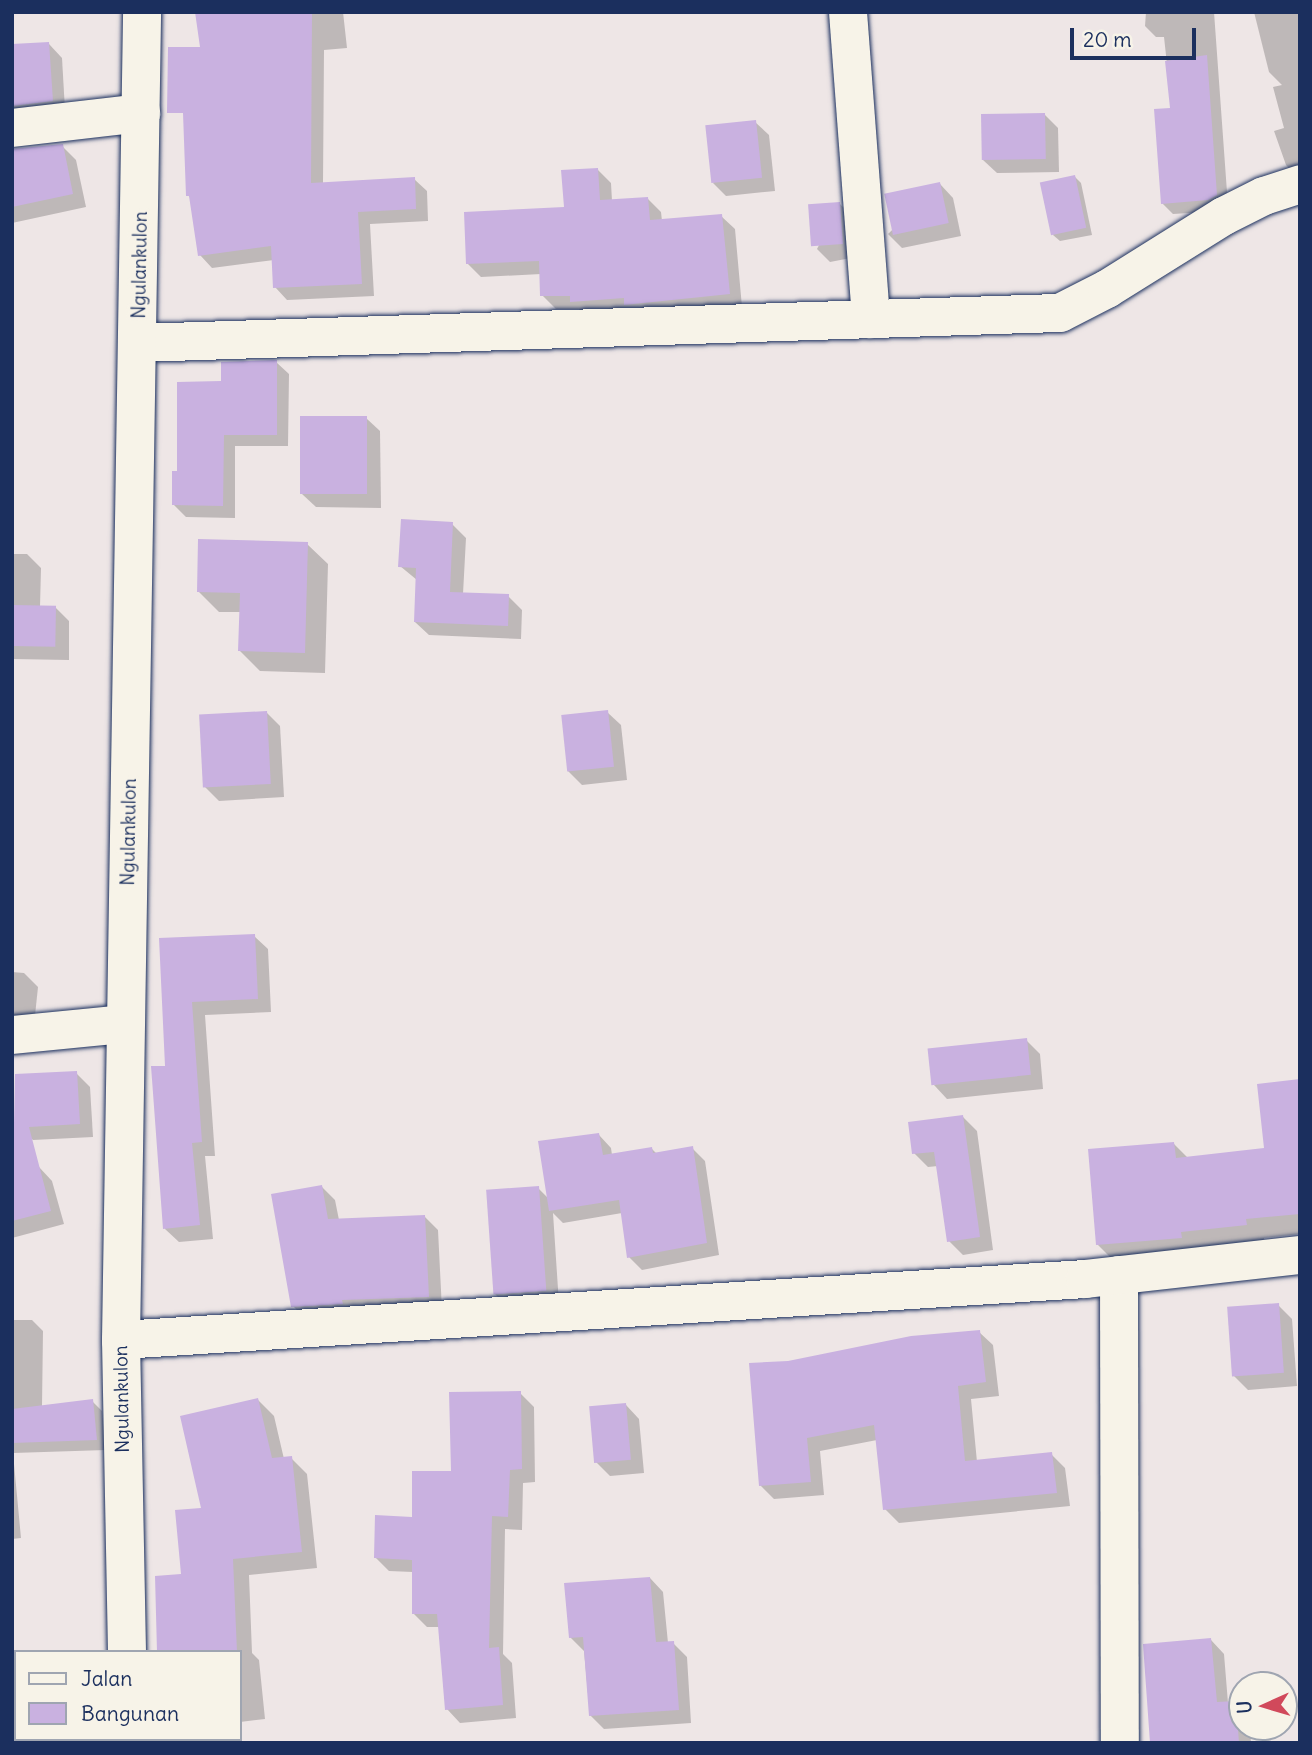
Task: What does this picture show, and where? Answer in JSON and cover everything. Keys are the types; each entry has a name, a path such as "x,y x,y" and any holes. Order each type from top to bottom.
{"street":[{"name":"Ngulankulon","path":"127,1650 121,1340 124,1024 139,343 142,12"},
{"path":"848,12 872,319"},
{"path":"12,128 141,113"},
{"path":"139,343 1060,313 1107,289 1224,216 1264,196 1300,184"},
{"path":"12,1035 124,1024"},
{"path":"121,1340 1119,1275 1300,1255"},
{"path":"1119,1275 1120,1743"}],"building":[{"path":"195,12 312,12 311,183 415,177 416,209 358,212 362,284 273,288 271,246 198,256 189,196 186,196 183,113 167,113 168,47 200,47"},
{"path":"49,42 53,101 12,106 12,44"},
{"path":"1207,55 1217,195 1208,200 1161,204 1154,109 1170,108 1165,61"},
{"path":"1045,113 1046,159 982,160 981,114"},
{"path":"756,120 762,178 711,183 705,125"},
{"path":"63,144 73,194 12,207 12,149"},
{"path":"598,168 600,200 648,197 650,220 722,214 730,294 624,305 624,298 570,302 570,296 540,296 539,261 466,264 464,212 564,207 561,170"},
{"path":"1075,175 1086,228 1051,235 1040,182"},
{"path":"940,182 949,223 893,235 884,194"},
{"path":"840,202 843,244 811,246 808,204"},
{"path":"277,360 277,435 224,435 223,506 172,505 172,471 177,471 177,382 221,381 221,362"},
{"path":"300,416 367,416 367,494 300,494"},
{"path":"401,519 453,522 450,592 509,594 508,626 414,622 416,568 398,567"},
{"path":"198,539 308,542 305,653 238,651 240,593 197,592"},
{"path":"12,605 56,606 55,647 12,646"},
{"path":"608,710 614,767 567,772 561,715"},
{"path":"267,711 271,784 203,787 199,715"},
{"path":"255,934 258,999 192,1002 202,1142 192,1143 200,1225 163,1229 151,1066 165,1066 159,938"},
{"path":"1027,1038 1031,1075 931,1085 928,1048"},
{"path":"77,1071 80,1124 29,1127 51,1211 12,1221 15,1074"},
{"path":"1300,1079 1300,1214 1246,1219 1247,1225 1181,1232 1182,1238 1096,1245 1088,1149 1174,1142 1176,1158 1264,1148 1257,1084"},
{"path":"963,1115 980,1237 947,1242 934,1152 912,1154 908,1122"},
{"path":"599,1133 603,1155 652,1147 653,1153 693,1146 707,1243 627,1258 619,1200 549,1211 538,1141"},
{"path":"322,1185 328,1219 425,1215 429,1297 342,1300 343,1304 291,1307 271,1194"},
{"path":"539,1186 546,1291 493,1294 486,1190"},
{"path":"1279,1303 1284,1373 1232,1376 1227,1307"},
{"path":"980,1330 986,1382 958,1386 965,1461 1052,1452 1057,1493 883,1510 874,1425 807,1438 811,1482 759,1486 749,1363 788,1361 911,1336"},
{"path":"521,1391 522,1469 510,1470 508,1517 492,1516 489,1648 499,1647 503,1705 445,1710 437,1614 412,1614 412,1560 374,1558 375,1515 412,1517 412,1471 451,1471 449,1392"},
{"path":"258,1398 272,1458 292,1456 302,1552 233,1559 237,1650 157,1650 155,1576 181,1574 175,1510 201,1508 180,1416"},
{"path":"93,1399 97,1440 12,1443 12,1409"},
{"path":"626,1403 631,1460 594,1463 589,1406"},
{"path":"650,1577 656,1642 674,1641 679,1710 589,1716 583,1637 569,1638 564,1583"},
{"path":"1211,1638 1217,1702 1228,1701 1228,1741 1239,1743 1150,1743 1143,1644"}]}
